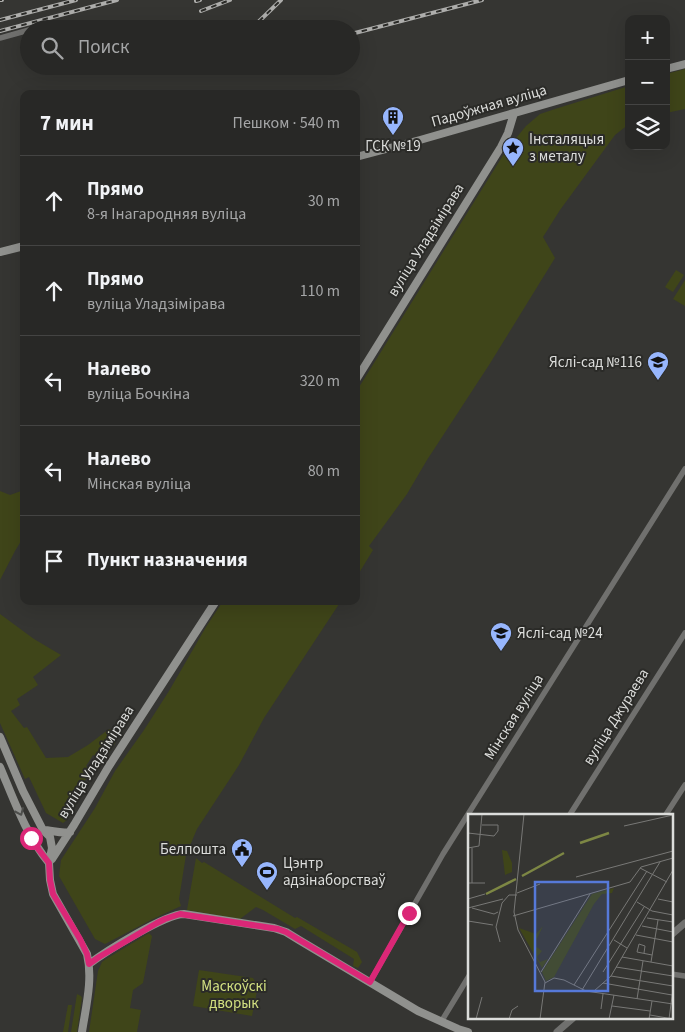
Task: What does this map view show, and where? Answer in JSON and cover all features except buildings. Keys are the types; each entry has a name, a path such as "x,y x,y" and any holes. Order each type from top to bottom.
{"main road":[{"path":"670,68 685,64"},
{"name":"Падоўжная вуліца","path":"360,156 625,81"},
{"name":"вуліца Уладзімірава","path":"360,374 501,146 508,133 514,113"},
{"path":"0,252 20,247"},
{"name":"вуліца Уладзімірава","path":"49,863 70,832 109,766 213,605"},
{"path":"0,737 23,791 43,830 50,837 52,848 49,863 53,894 87,954 89,984 82,1032"},
{"path":"0,767 31,838 49,863"},
{"path":"43,830 62,833 70,832"},
{"path":"89,964 157,923 180,914 278,929 418,1011 468,1032"}],"street":[{"path":"0,38 20,32"},
{"name":"Мінская вуліца","path":"468,814 685,470"},
{"name":"вуліца Джураева","path":"570,814 685,633"},
{"path":"666,814 685,785"},
{"name":"Мінская вуліца","path":"370,982 443,854 468,814"},
{"path":"672,934 685,923"},
{"path":"672,974 685,976"},
{"path":"441,1022 468,978"},
{"path":"557,1032 571,1020"}],"green space":[{"path":"685,69 685,109 670,112 670,105 670,73"},
{"path":"625,87 625,127 615,135 560,210 543,237 555,258 407,494 369,546 373,550 360,571 360,386 507,149 526,126 540,114"},
{"path":"676,270 684,275 673,292 665,287"},
{"path":"685,280 685,306 673,299"},
{"path":"0,491 10,495 20,491 20,543 0,580"},
{"path":"220,605 338,605 264,718 239,765 197,829 186,855 179,899 181,906 105,944 95,939 59,876 61,860 95,808 115,771 169,691"},
{"path":"0,614 34,639 61,655 33,677 38,685 17,699 20,705 11,711 24,728 27,727 46,758 68,757 109,729 117,734 115,743 103,761 93,755 86,766 91,770 84,782 88,785 67,820 63,823 46,813 29,777 25,779 0,723"},
{"path":"196,858 295,918 297,917 357,952 362,962 358,968 353,966 354,959 301,926 295,929 256,907 240,919 187,910"},
{"path":"149,933 152,936 143,983 133,990 130,1008 141,1010 137,1032 89,1032 98,971 102,962"},
{"name":"Маскоўскі дворык","path":"199,970 253,978 258,986 252,1016 193,1006"},
{"path":"77,994 82,998 77,1032 71,1032"},
{"path":"68,1005 72,1005 68,1032 63,1032"}],"railway":[{"path":"0,20 76,0"},
{"path":"42,20 117,0"},
{"path":"196,1 200,0"},
{"path":"201,11 230,0"},
{"path":"260,20 281,0"},
{"path":"360,32 482,0"},
{"path":"0,31 20,26"}],"place":[{"name":"ГСК №19","path":"393,136"},
{"name":"Інсталяцыя з металу","path":"513,167"},
{"name":"Яслі-сад №116","path":"658,381"},
{"name":"Яслі-сад №24","path":"501,652"},
{"name":"Белпошта","path":"242,868"},
{"name":"Цэнтр адзінаборстваў","path":"267,891"}],"route":[{"path":"31,838 49,863 53,894 80,939 87,954 89,964 157,923 180,914 278,929 370,982 409,913"}]}
